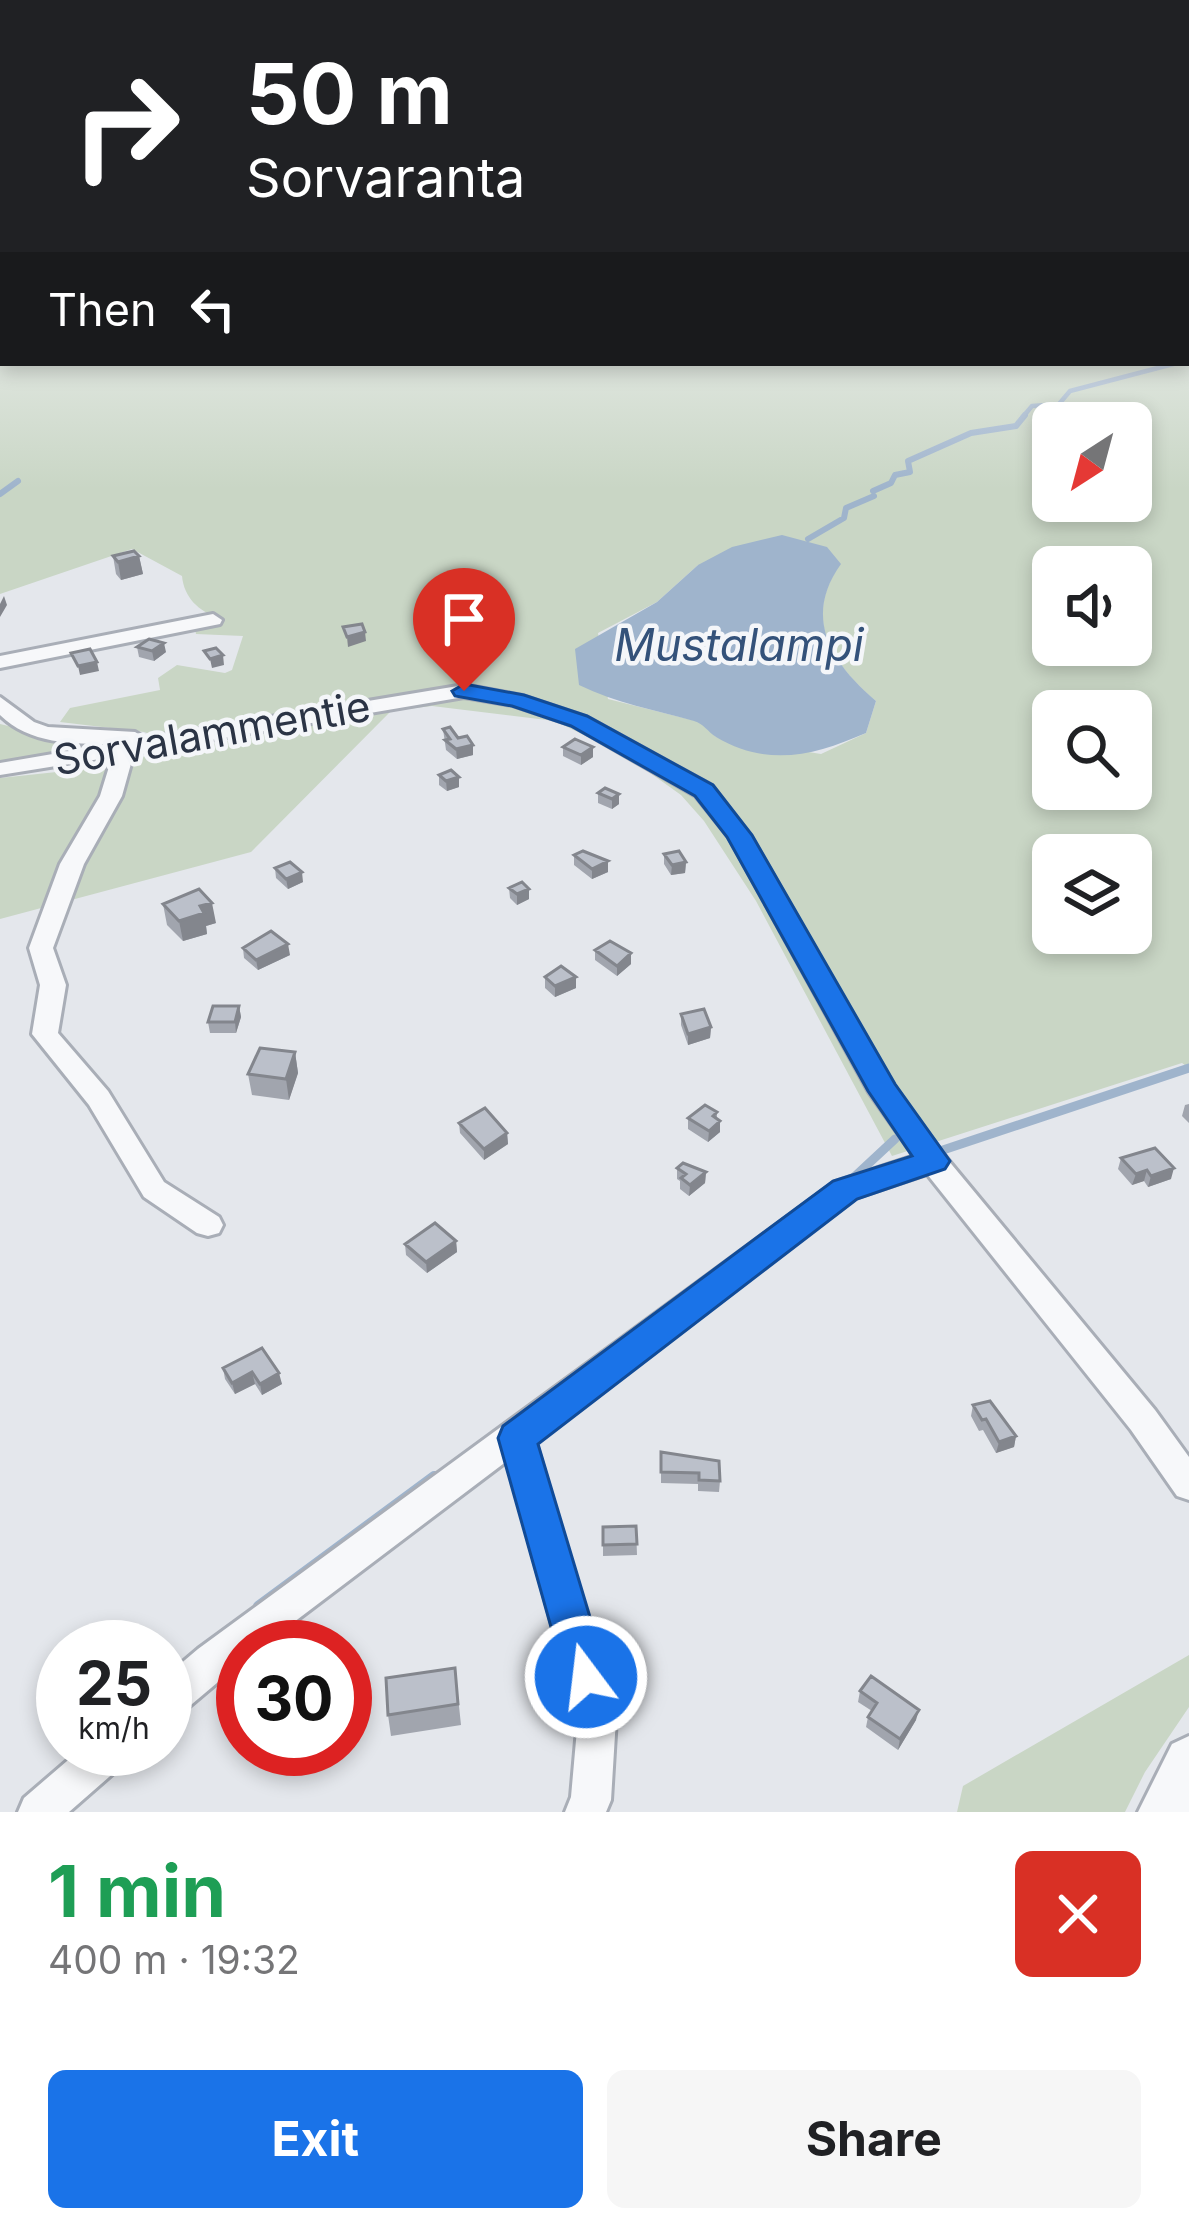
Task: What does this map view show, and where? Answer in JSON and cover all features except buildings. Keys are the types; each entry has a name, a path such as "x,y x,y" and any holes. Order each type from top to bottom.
{"street":[{"path":"0,662 213,620"},
{"name":"Sorvalammentie","path":"0,769 464,691 516,700 579,721 658,761 704,790 739,835 883,1091 933,1161 1143,1420 1189,1486"},
{"path":"0,703 10,716 44,733 138,738 154,745"},
{"path":"124,751 111,796 72,864 40,948 53,986 45,1034 103,1106 137,1169 167,1206 208,1225"},
{"path":"192,1679 845,1190 933,1161"},
{"path":"517,1438 597,1718 591,1800 585,1812"},
{"path":"1162,1812 1189,1762"},
{"path":"38,1812 80,1776"}],"green space":[{"path":"0,366 1189,366 1189,1068 1182,1063 892,1156 756,901 704,821 681,795 625,755 555,721 432,706 391,711 251,852 0,919 0,778 66,771 389,711 373,699 163,739 144,732 60,722 70,708 160,690 158,678 177,665 225,673 232,670 243,636 196,634 195,629 218,618 194,603 182,576 132,549 0,594","holes":["840,564 829,584 823,621 827,638 846,671 876,701 866,733 821,754 716,737 700,722 608,699 598,633 657,602 698,565"]},
{"path":"0,724 81,746 78,753 0,763"},
{"path":"1189,1655 1189,1707 1145,1772 1125,1812 957,1812 963,1786"}],"water":[{"name":"Mustalampi","path":"782,535 827,547 841,564 824,602 823,620 827,638 846,671 876,701 866,733 810,752 755,753 716,737 697,722 579,685 575,649 657,602 698,565 732,547"}],"waterway":[{"path":"1022,418 1032,406 1059,404 1070,391 1166,366"},
{"path":"873,491 891,483 895,475 910,472 908,461 971,433 1016,426 1025,415"},
{"path":"0,494 18,481"},
{"path":"808,539 844,518 846,508 874,496"},
{"path":"940,1151 1189,1068"},
{"path":"852,1179 895,1139"},
{"path":"258,1606 434,1476"}],"route":[{"path":"464,691 516,700 579,721 704,790 739,835 883,1091 933,1161 845,1190 517,1438 586,1677"}]}
